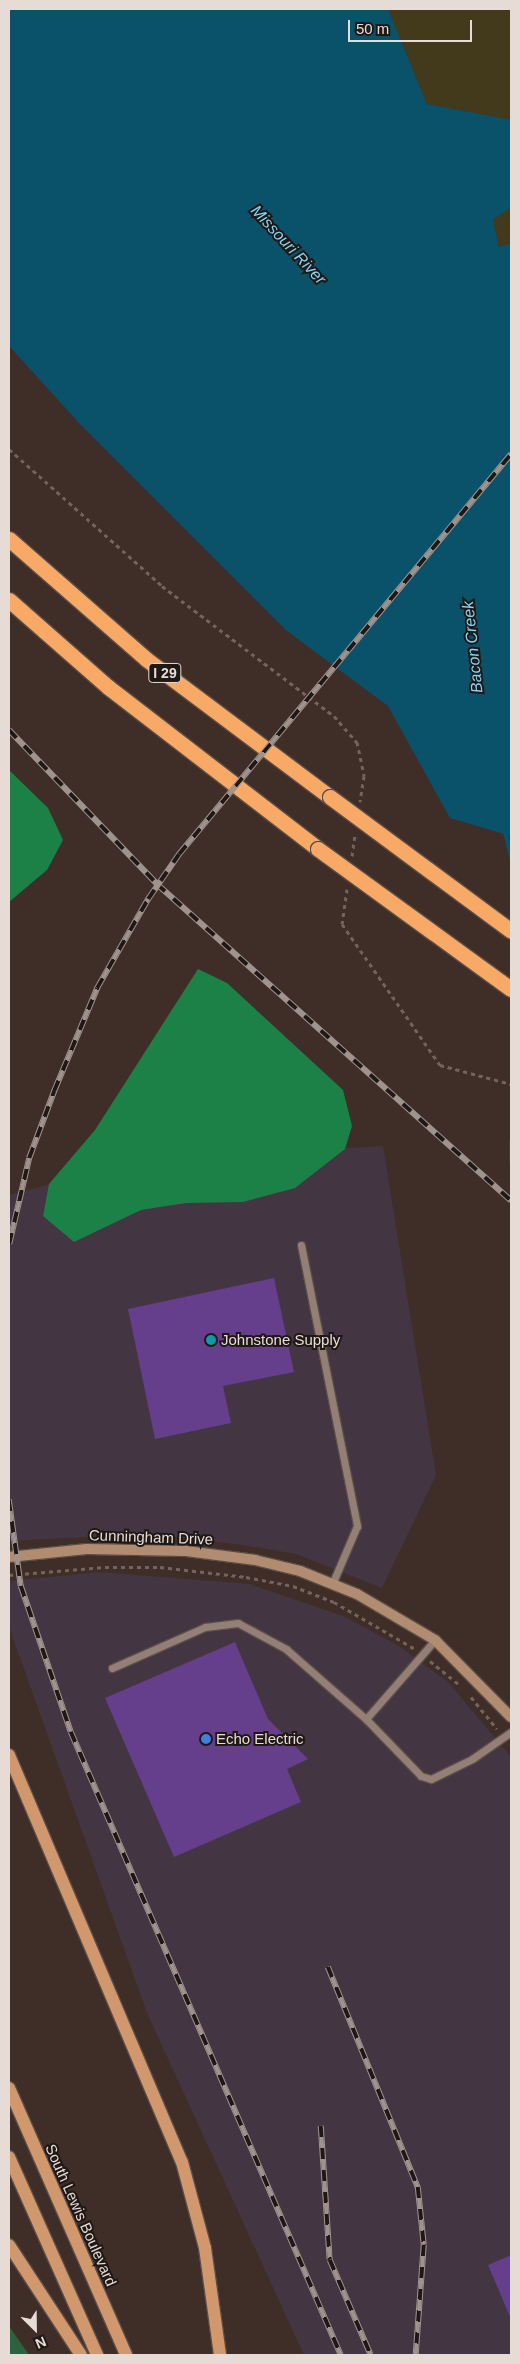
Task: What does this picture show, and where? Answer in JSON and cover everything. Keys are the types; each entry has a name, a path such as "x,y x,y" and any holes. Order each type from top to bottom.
{"highway":[{"name":"I 29","path":"9,539 146,659 511,931"},
{"path":"9,600 108,687 318,849 511,989"}],"main road":[{"path":"9,1755 124,2016 182,2162 205,2248 220,2355"},
{"name":"South Lewis Boulevard","path":"9,2088 126,2355"},
{"path":"9,2157 97,2355"},
{"path":"9,2244 81,2355"}],"street":[{"name":"Cunningham Drive","path":"9,1557 87,1548 186,1551 255,1560 333,1582 398,1615 435,1640 511,1717"}],"lane":[{"path":"301,1245 357,1526 333,1582"},
{"path":"112,1668 205,1627 238,1622 286,1649 366,1719 412,1769 431,1779 504,1738 511,1732"},
{"path":"366,1719 424,1656 435,1640"}],"path":[{"path":"478,1077 511,1084"},
{"path":"9,1575 105,1567 160,1567 246,1577 293,1586 334,1602 402,1639 464,1689"},
{"path":"469,1695 504,1738"}],"shaded area":[{"path":"383,1146 436,1475 382,1588 296,1554 243,1545 147,1534 9,1541 9,1195 140,1161"},
{"path":"100,1572 250,1584 343,1616 399,1646 449,1683 511,1757 511,2355 304,2355 147,2013 9,1627 9,1581"}],"green space":[{"path":"9,770 48,808 63,840 47,870 9,902"},
{"path":"198,969 227,983 343,1090 352,1126 345,1149 295,1188 243,1202 186,1203 141,1210 74,1242 43,1216 49,1184 95,1130"},
{"path":"9,2326 29,2355 9,2355"}],"sand":[{"path":"388,9 511,9 511,139 427,104"},
{"path":"511,203 511,243 499,247 493,220"}],"water":[{"name":"Missouri River","path":"9,9 388,9 427,104 511,120 511,207 493,220 499,247 511,243 511,836 450,818 388,706 287,631 80,424 9,346"}],"building":[{"name":"Johnstone Supply","path":"274,1278 294,1372 223,1386 231,1423 155,1439 128,1309"},
{"name":"Echo Electric","path":"235,1642 268,1719 308,1759 287,1769 301,1802 174,1857 105,1698"},
{"path":"511,2255 511,2319 488,2265"}],"waterway":[{"name":"Bacon Creek","path":"504,828 511,857"},
{"name":"Bacon Creek","path":"511,1141 511,1161"}],"railway":[{"path":"9,1244 29,1158 54,1091 97,988 148,899 179,854 511,454"},
{"path":"9,730 157,884 511,1201"},
{"path":"9,1500 21,1586 71,1732 341,2355"},
{"path":"328,1967 418,2187 424,2245 416,2355"},
{"path":"321,2126 330,2260 371,2355"}],"place":[{"name":"Johnstone Supply","path":"211,1340"},
{"name":"Echo Electric","path":"206,1739"}]}
